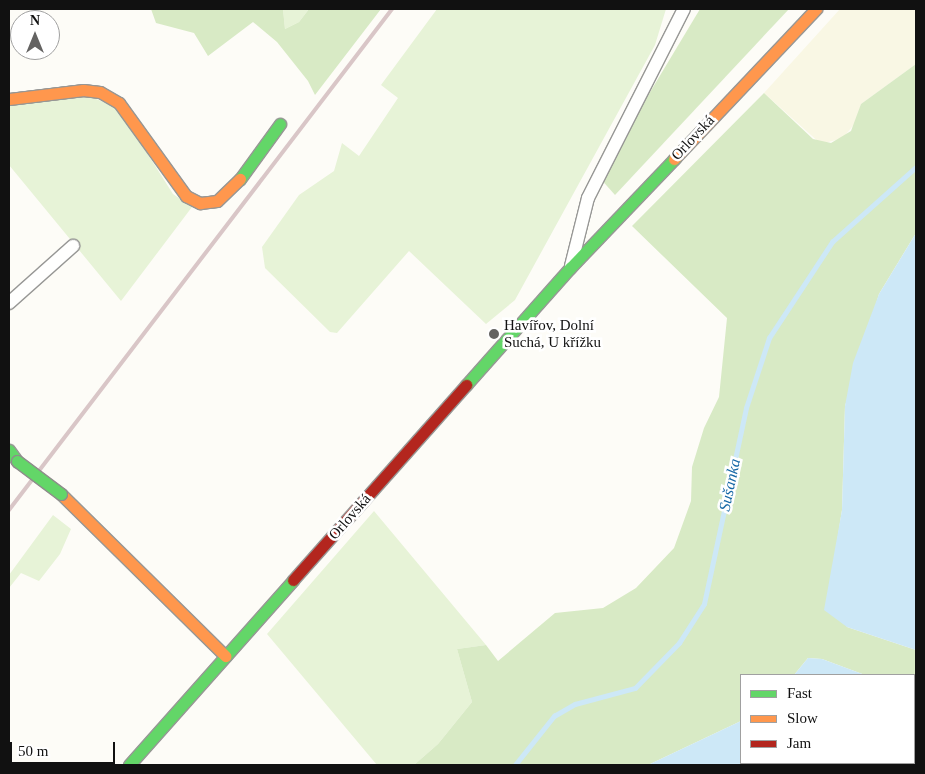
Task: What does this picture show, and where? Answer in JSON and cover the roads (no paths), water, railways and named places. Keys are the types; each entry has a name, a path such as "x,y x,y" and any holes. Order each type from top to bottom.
{"main road":[{"name":"Orlovská","path":"129,765 570,268 816,9"},
{"path":"9,99 83,90 100,92 119,103 186,196 200,203 217,201 236,185 280,124"},
{"path":"9,450 17,461 61,494 225,656"}],"street":[{"name":"Orlovská","path":"570,268 588,198 684,9"},
{"path":"9,303 73,246"}],"water":[{"path":"916,233 916,650 847,627 824,610 842,510 845,406 853,363 879,294"},
{"path":"808,658 822,659 862,674 795,674"},
{"path":"740,721 740,764 915,764 915,730 916,765 648,765"}],"waterway":[{"name":"Sušanka","path":"515,765 554,716 575,704 635,688 679,643 704,604 746,408 769,338 832,242 916,167"}],"railway":[{"path":"9,510 392,9"}],"place":[{"name":"Havířov, Dolní Suchá, U křížku","path":"494,334"}]}
